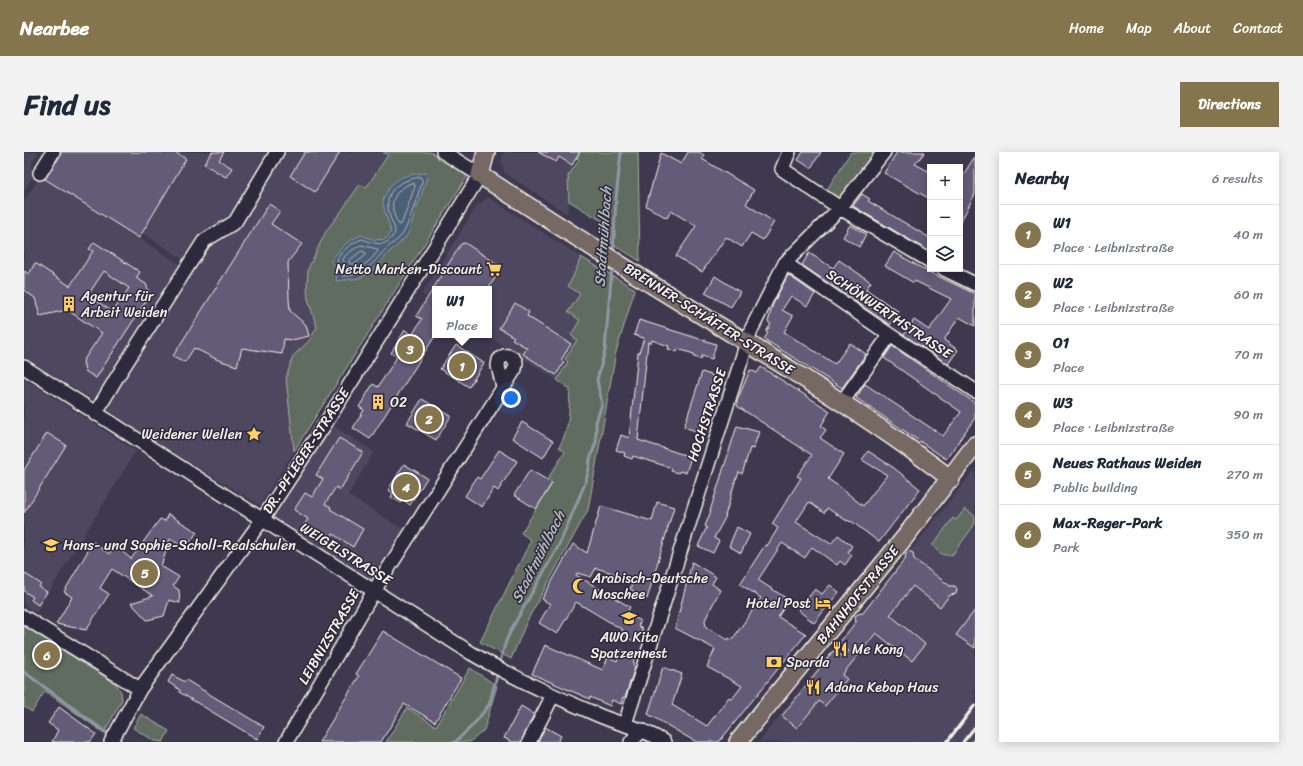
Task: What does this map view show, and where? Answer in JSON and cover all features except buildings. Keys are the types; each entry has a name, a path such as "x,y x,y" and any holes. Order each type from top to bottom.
{"main road":[{"name":"DR.-PFLEGER-STRASSE","path":"480,175 486,152"},
{"name":"BRENNER-SCHÄFFER-STRASSE","path":"480,175 635,274 842,402 935,466 951,479"},
{"name":"BAHNHOFSTRASSE","path":"738,742 905,538 951,479 975,445"}],"street":[{"path":"40,173 53,152"},
{"path":"96,414 117,377 204,241 235,222 277,152"},
{"name":"BRENNER-SCHÄFFER-STRASSE","path":"443,152 480,175"},
{"path":"789,152 782,169 840,208 927,259"},
{"name":"HOCHSTRASSE","path":"625,724 751,330 785,263 840,208 884,152"},
{"name":"DR.-PFLEGER-STRASSE","path":"113,738 140,689 262,520 327,421 480,175"},
{"name":"SCHÖNWERTHSTRASSE","path":"785,263 975,391"},
{"path":"950,272 975,284"},
{"path":"842,402 890,335"},
{"name":"WEIGELSTRASSE","path":"24,368 484,660 512,676 553,695 600,716 642,730 664,742"},
{"name":"LEIBNIZSTRASSE","path":"286,742 374,591 503,387"},
{"path":"24,617 140,689"},
{"path":"529,742 553,695"},
{"path":"631,742 642,730"}],"shaded area":[{"path":"24,152 39,152 32,163 32,178 24,191"},
{"path":"175,152 270,152 231,216 199,238 184,260 142,233 185,159"},
{"path":"285,152 431,152 468,175 260,505 104,411 208,245 238,228"},
{"path":"504,152 580,152 568,176 569,201 567,214 505,173 501,162"},
{"path":"40,176 180,264 93,400 24,357 24,201"},
{"path":"488,197 581,257 577,266 577,272 568,286 580,294 580,320 577,339 566,359 569,362 557,380 491,338 492,338 492,286 432,286 432,301 422,294 476,207"},
{"name":"Hans- und Sophie-Scholl-Realschulen","path":"24,378 136,451 36,613 24,605"},
{"path":"332,425 374,452 348,495 406,531 372,583 270,516"},
{"path":"975,469 975,742 759,742"}],"green space":[{"path":"383,152 431,152 468,175 294,451 286,378 293,356 309,341 317,327 308,299 308,269 326,231 360,184 366,188 388,155"},
{"path":"580,152 638,152 640,261 611,243 610,226 569,201 568,176 579,160 577,158"},
{"path":"851,152 876,152 855,185 837,200 826,191"},
{"path":"581,257 635,289 616,352 588,510 527,621 511,659 480,642 531,540 521,533 552,484 547,480 565,452 559,447 563,440 567,426 570,389 557,380 568,362 565,359 577,340 571,335 580,320 568,312 580,294 568,286"},
{"path":"965,509 975,516 975,524 953,554 944,555 932,546 953,518 956,520"},
{"path":"24,626 116,684 121,692 122,700 104,733 45,691 32,712 24,707"},
{"path":"470,668 497,686 484,730 470,742 386,742 407,708 436,726"},
{"path":"141,714 169,731 163,742 155,741 133,728"}],"water":[{"path":"426,173 427,177 425,184 408,234 371,271 360,278 336,281 337,276 335,265 331,261 344,245 352,239 362,235 375,240 386,239 391,232 383,202 391,185 404,177"}],"waterway":[{"name":"Stadtmühlbach","path":"613,254 616,198 621,152"},
{"name":"Stadtmühlbach","path":"499,665 506,641 512,628 559,545 586,481 590,459 596,442 596,422 602,404 597,380 605,350 612,267"},
{"name":"Stadtmühlbach","path":"24,672 111,736"},
{"name":"Stadtmühlbach","path":"455,742 473,725 489,705 498,672"}],"railway":[{"path":"947,742 975,705"},
{"path":"963,742 975,727"}],"place":[{"name":"Netto Marken-Discount","path":"494,269"},
{"name":"Agentur für Arbeit Weiden","path":"69,304"},
{"name":"O1","path":"410,349"},
{"name":"W1","path":"462,366"},
{"name":"O2","path":"378,402"},
{"name":"W2","path":"429,419"},
{"name":"Weidener Wellen","path":"254,434"},
{"name":"W3","path":"406,487"},
{"name":"Hans- und Sophie-Scholl-Realschulen","path":"51,545"},
{"name":"Neues Rathaus Weiden","path":"145,573"},
{"name":"Arabisch-Deutsche Moschee","path":"580,586"},
{"name":"Hotel Post","path":"823,603"},
{"name":"AWO Kita Spatzennest","path":"629,618"},
{"name":"Me Kong","path":"840,649"},
{"name":"Max-Reger-Park","path":"47,655"},
{"name":"Sparda","path":"774,662"},
{"name":"Adana Kebap Haus","path":"813,687"}]}
